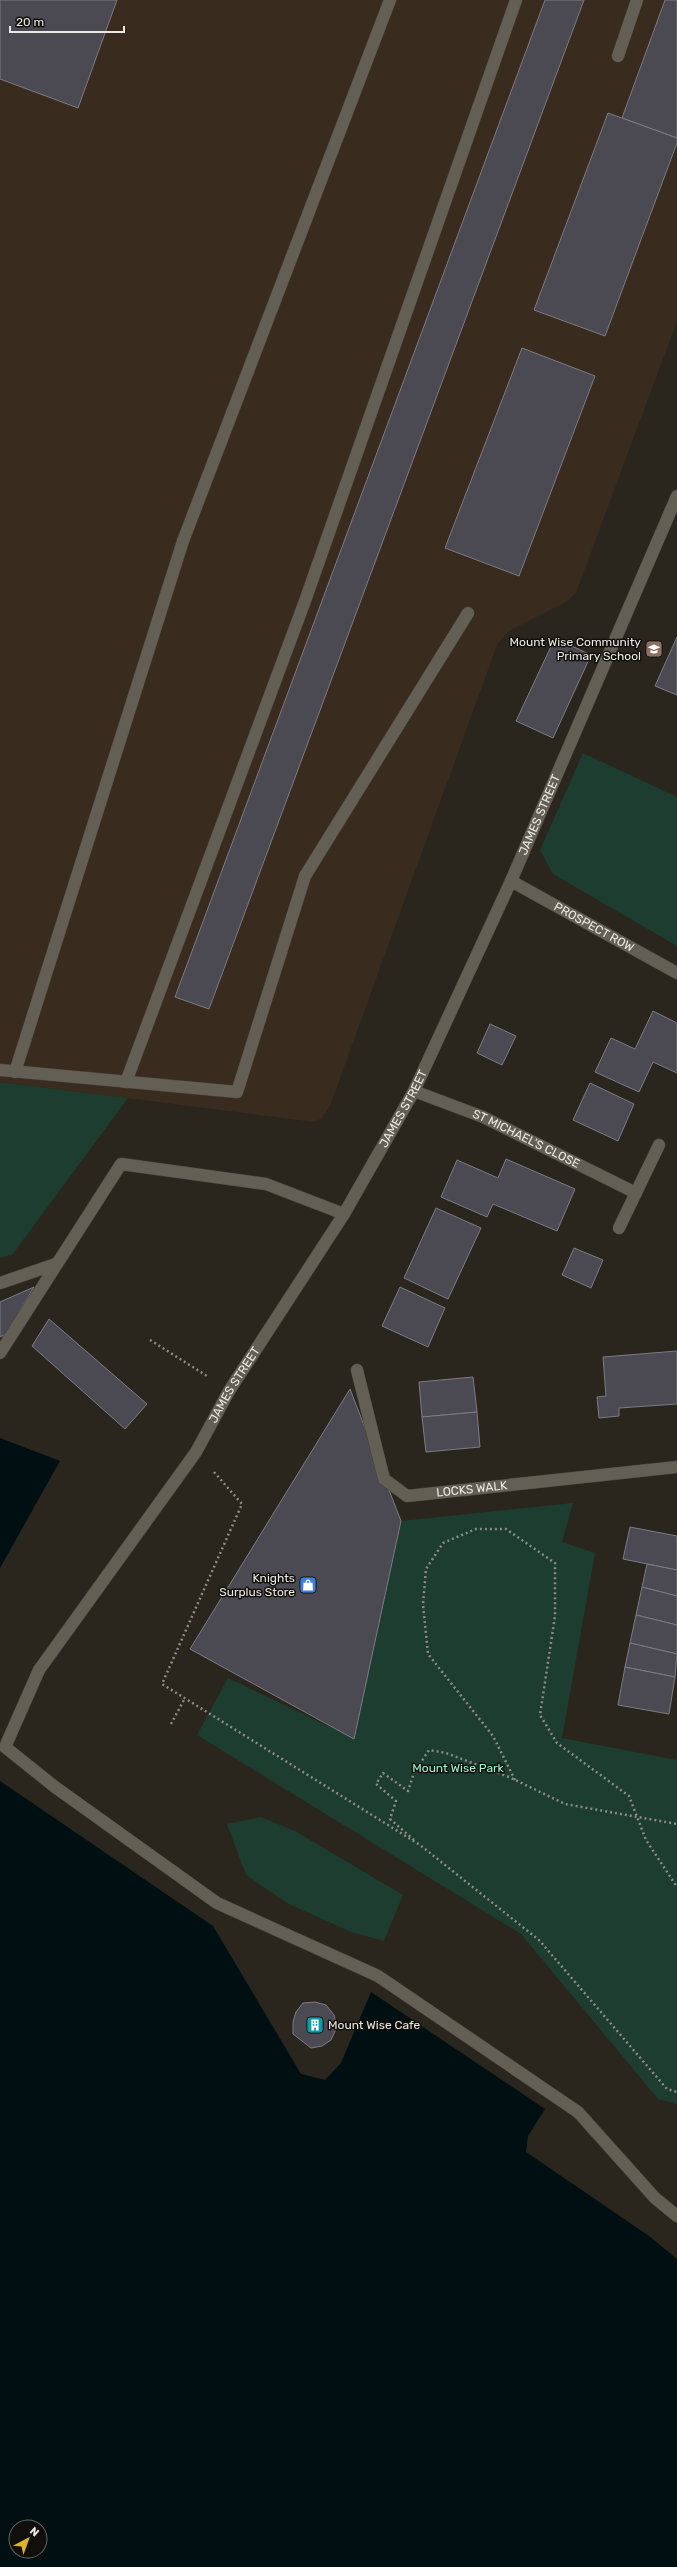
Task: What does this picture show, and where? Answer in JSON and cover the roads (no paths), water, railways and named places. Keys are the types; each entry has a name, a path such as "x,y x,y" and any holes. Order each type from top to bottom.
{"street":[{"path":"15,1072 183,540 390,0"},
{"path":"126,1082 305,601 516,0"},
{"path":"618,56 637,0"},
{"name":"JAMES STREET","path":"677,496 511,881 414,1091 344,1214 229,1391 196,1452 39,1670 5,1747 55,1787 217,1903 378,1976 578,2112 655,2198 677,2216"},
{"path":"0,1070 237,1092 305,876 468,613"},
{"name":"PROSPECT ROW","path":"511,881 677,973"},
{"name":"ST MICHAEL'S CLOSE","path":"414,1091 483,1118 636,1194"},
{"path":"619,1228 659,1145"},
{"path":"0,1353 121,1164 266,1184 344,1214"},
{"path":"0,1283 56,1264"},
{"name":"LOCKS WALK","path":"357,1370 384,1479 406,1496 677,1467"}],"place":[{"name":"Mount Wise Community Primary School","path":"654,649"},
{"name":"Knights Surplus Store","path":"308,1585"},
{"name":"Mount Wise Cafe","path":"315,2025"}],"park label":[{"name":"Mount Wise Park","path":"458,1768"}]}
